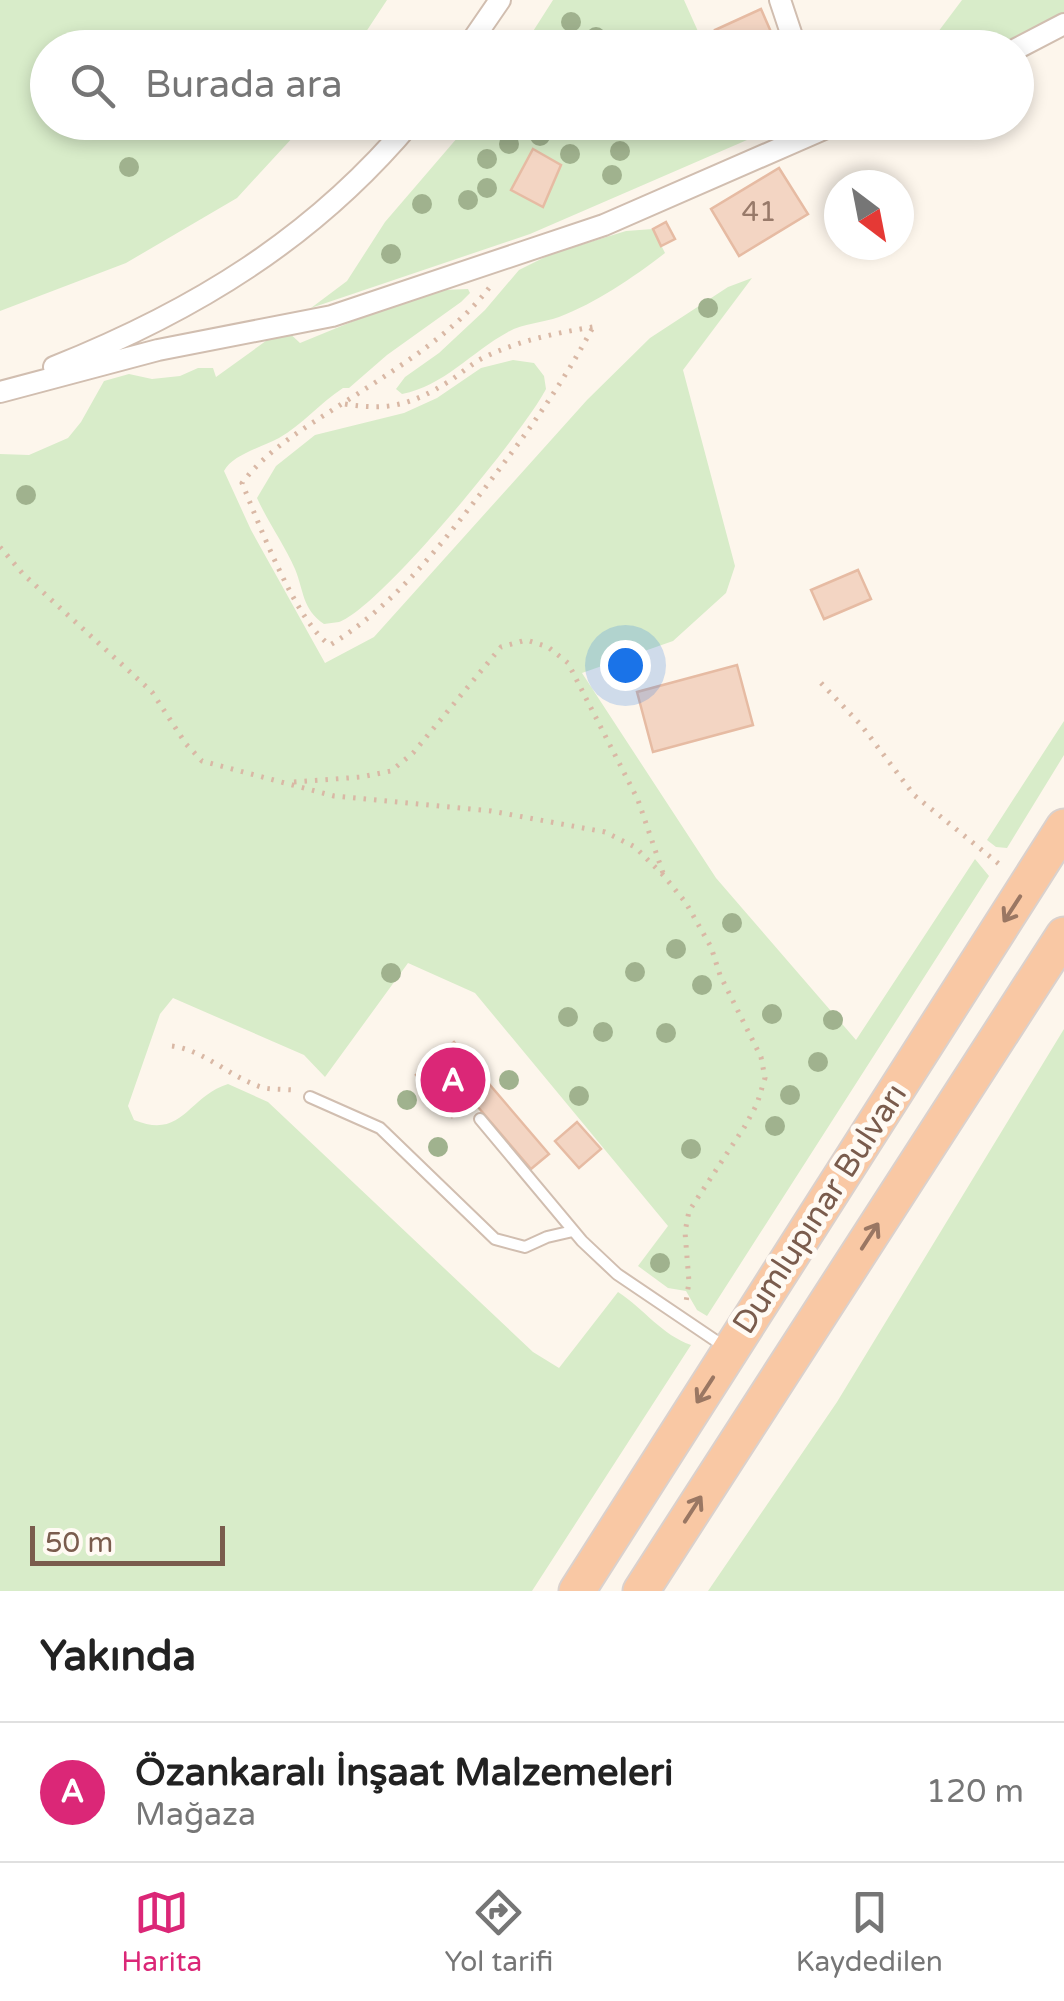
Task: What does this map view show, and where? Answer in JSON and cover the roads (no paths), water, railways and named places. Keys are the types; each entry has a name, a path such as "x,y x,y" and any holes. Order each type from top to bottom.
{"highway":[{"name":"Dumlupınar Bulvarı","path":"577,1591 1064,827"},
{"name":"Dumlupınar Bulvarı","path":"640,1591 1064,935"}],"street":[{"path":"480,30 500,0"},
{"path":"780,0 790,30"},
{"path":"1034,39 1064,24"},
{"path":"0,390 146,327 272,254 379,160 396,140"},
{"path":"0,390 158,350 332,316 604,225 794,140"}],"lane":[{"path":"310,1097 380,1128 495,1239 525,1247 547,1236 574,1231"},
{"path":"480,1120 574,1231 617,1274 730,1350"}],"place":[{"name":"Özankaralı İnşaat Malzemeleri","path":"453,1080"}]}
